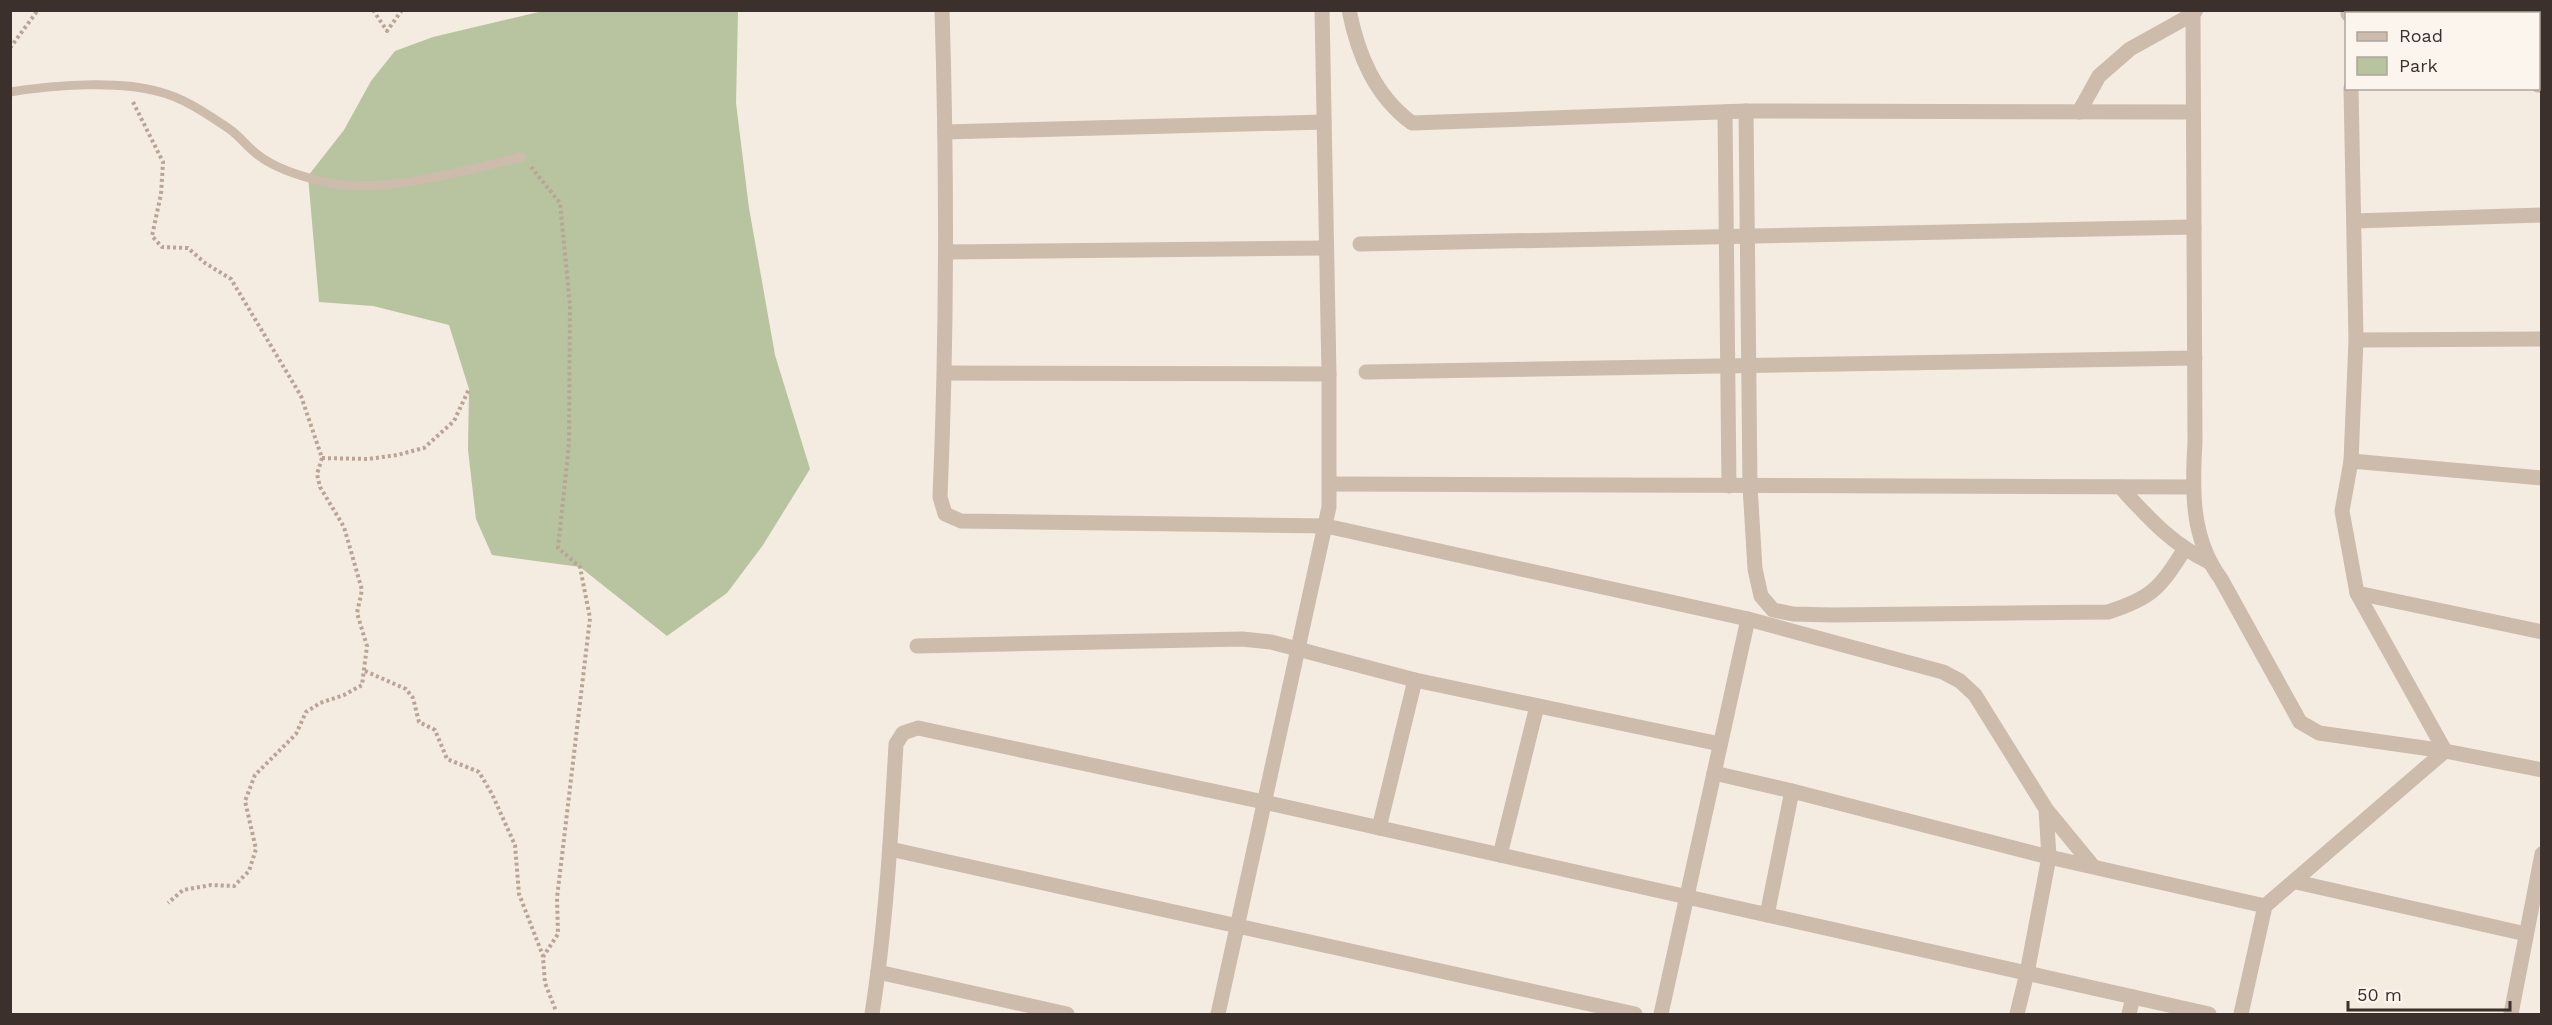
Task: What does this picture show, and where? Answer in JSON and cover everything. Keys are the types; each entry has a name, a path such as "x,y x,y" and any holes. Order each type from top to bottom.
{"street":[{"path":"942,10 946,252 945,374 940,497 945,514 961,521 1326,526 1748,619 1943,672 1960,681 1975,694 2046,809 2092,865"},
{"path":"1218,1014 1326,526 1330,484 1322,10"},
{"path":"1350,10 1356,40 1368,71 1397,112 1412,123 1746,111 2193,112"},
{"path":"2079,112 2099,76 2130,49 2194,12"},
{"path":"2194,12 2195,443 2192,487 2199,535 2209,562 2221,579 2300,722 2319,733 2445,751 2541,770"},
{"path":"2351,90 2356,340 2351,461 2342,511 2357,593 2445,751"},
{"path":"1746,111 1750,486 1755,569 1761,596 1773,610 1793,614 2108,612 2137,603 2164,582 2184,550"},
{"path":"1725,112 1730,486"},
{"path":"945,132 1324,122"},
{"path":"2354,221 2541,215"},
{"path":"1360,244 2194,227"},
{"path":"946,252 1326,248"},
{"path":"2356,340 2541,339"},
{"path":"1366,372 2195,358"},
{"path":"945,374 1329,374"},
{"path":"2351,461 2541,478"},
{"path":"1330,484 2192,487"},
{"path":"2121,487 2157,528 2184,550 2209,562"},
{"path":"2357,593 2541,632"},
{"path":"1661,1014 1748,619"},
{"path":"917,646 1242,639 1271,642 1415,680 1720,744"},
{"path":"1379,828 1415,680"},
{"path":"1500,855 1537,706"},
{"path":"872,1014 890,849 896,744 903,733 918,728 1264,802 2209,1014"},
{"path":"2241,1014 2265,906 2296,882 2445,751"},
{"path":"1714,773 2049,856 2265,906"},
{"path":"1767,915 1792,791"},
{"path":"2017,1014 2027,974 2049,856 2046,809"},
{"path":"890,849 1635,1014"},
{"path":"2511,1014 2541,854"},
{"path":"2296,882 2526,934"},
{"path":"878,972 1067,1014"},
{"path":"2129,1014 2133,997"}],"lane":[{"path":"10,92 57,87 124,86 159,91 180,99 230,129 258,156 290,172 327,183 367,186 436,176 522,157"}],"path":[{"path":"10,48 38,10"},
{"path":"373,10 387,31 402,10"},
{"path":"124,86 163,162 161,194 153,236 162,247 188,248 205,263 231,279 302,396 322,458 317,474 320,488 344,526 362,590 357,613 367,646 362,684 345,695 320,703 306,712 296,734 255,775 245,801 256,849 249,871 234,886 211,885 183,890 168,903"},
{"path":"522,157 560,203 570,305 569,444 558,548 580,567 590,618 557,898 558,934 543,957"},
{"path":"322,458 369,459 424,448 454,421 469,389"},
{"path":"365,671 406,689 413,698 419,722 435,730 447,759 479,772 492,794 515,845 519,894 543,957 545,983 556,1011"}],"green space":[{"path":"543,11 738,11 736,103 749,208 775,355 810,469 763,545 727,593 667,636 580,567 492,555 476,519 468,450 469,389 449,325 373,306 319,302 308,176 344,130 371,81 395,51 433,37"}]}
